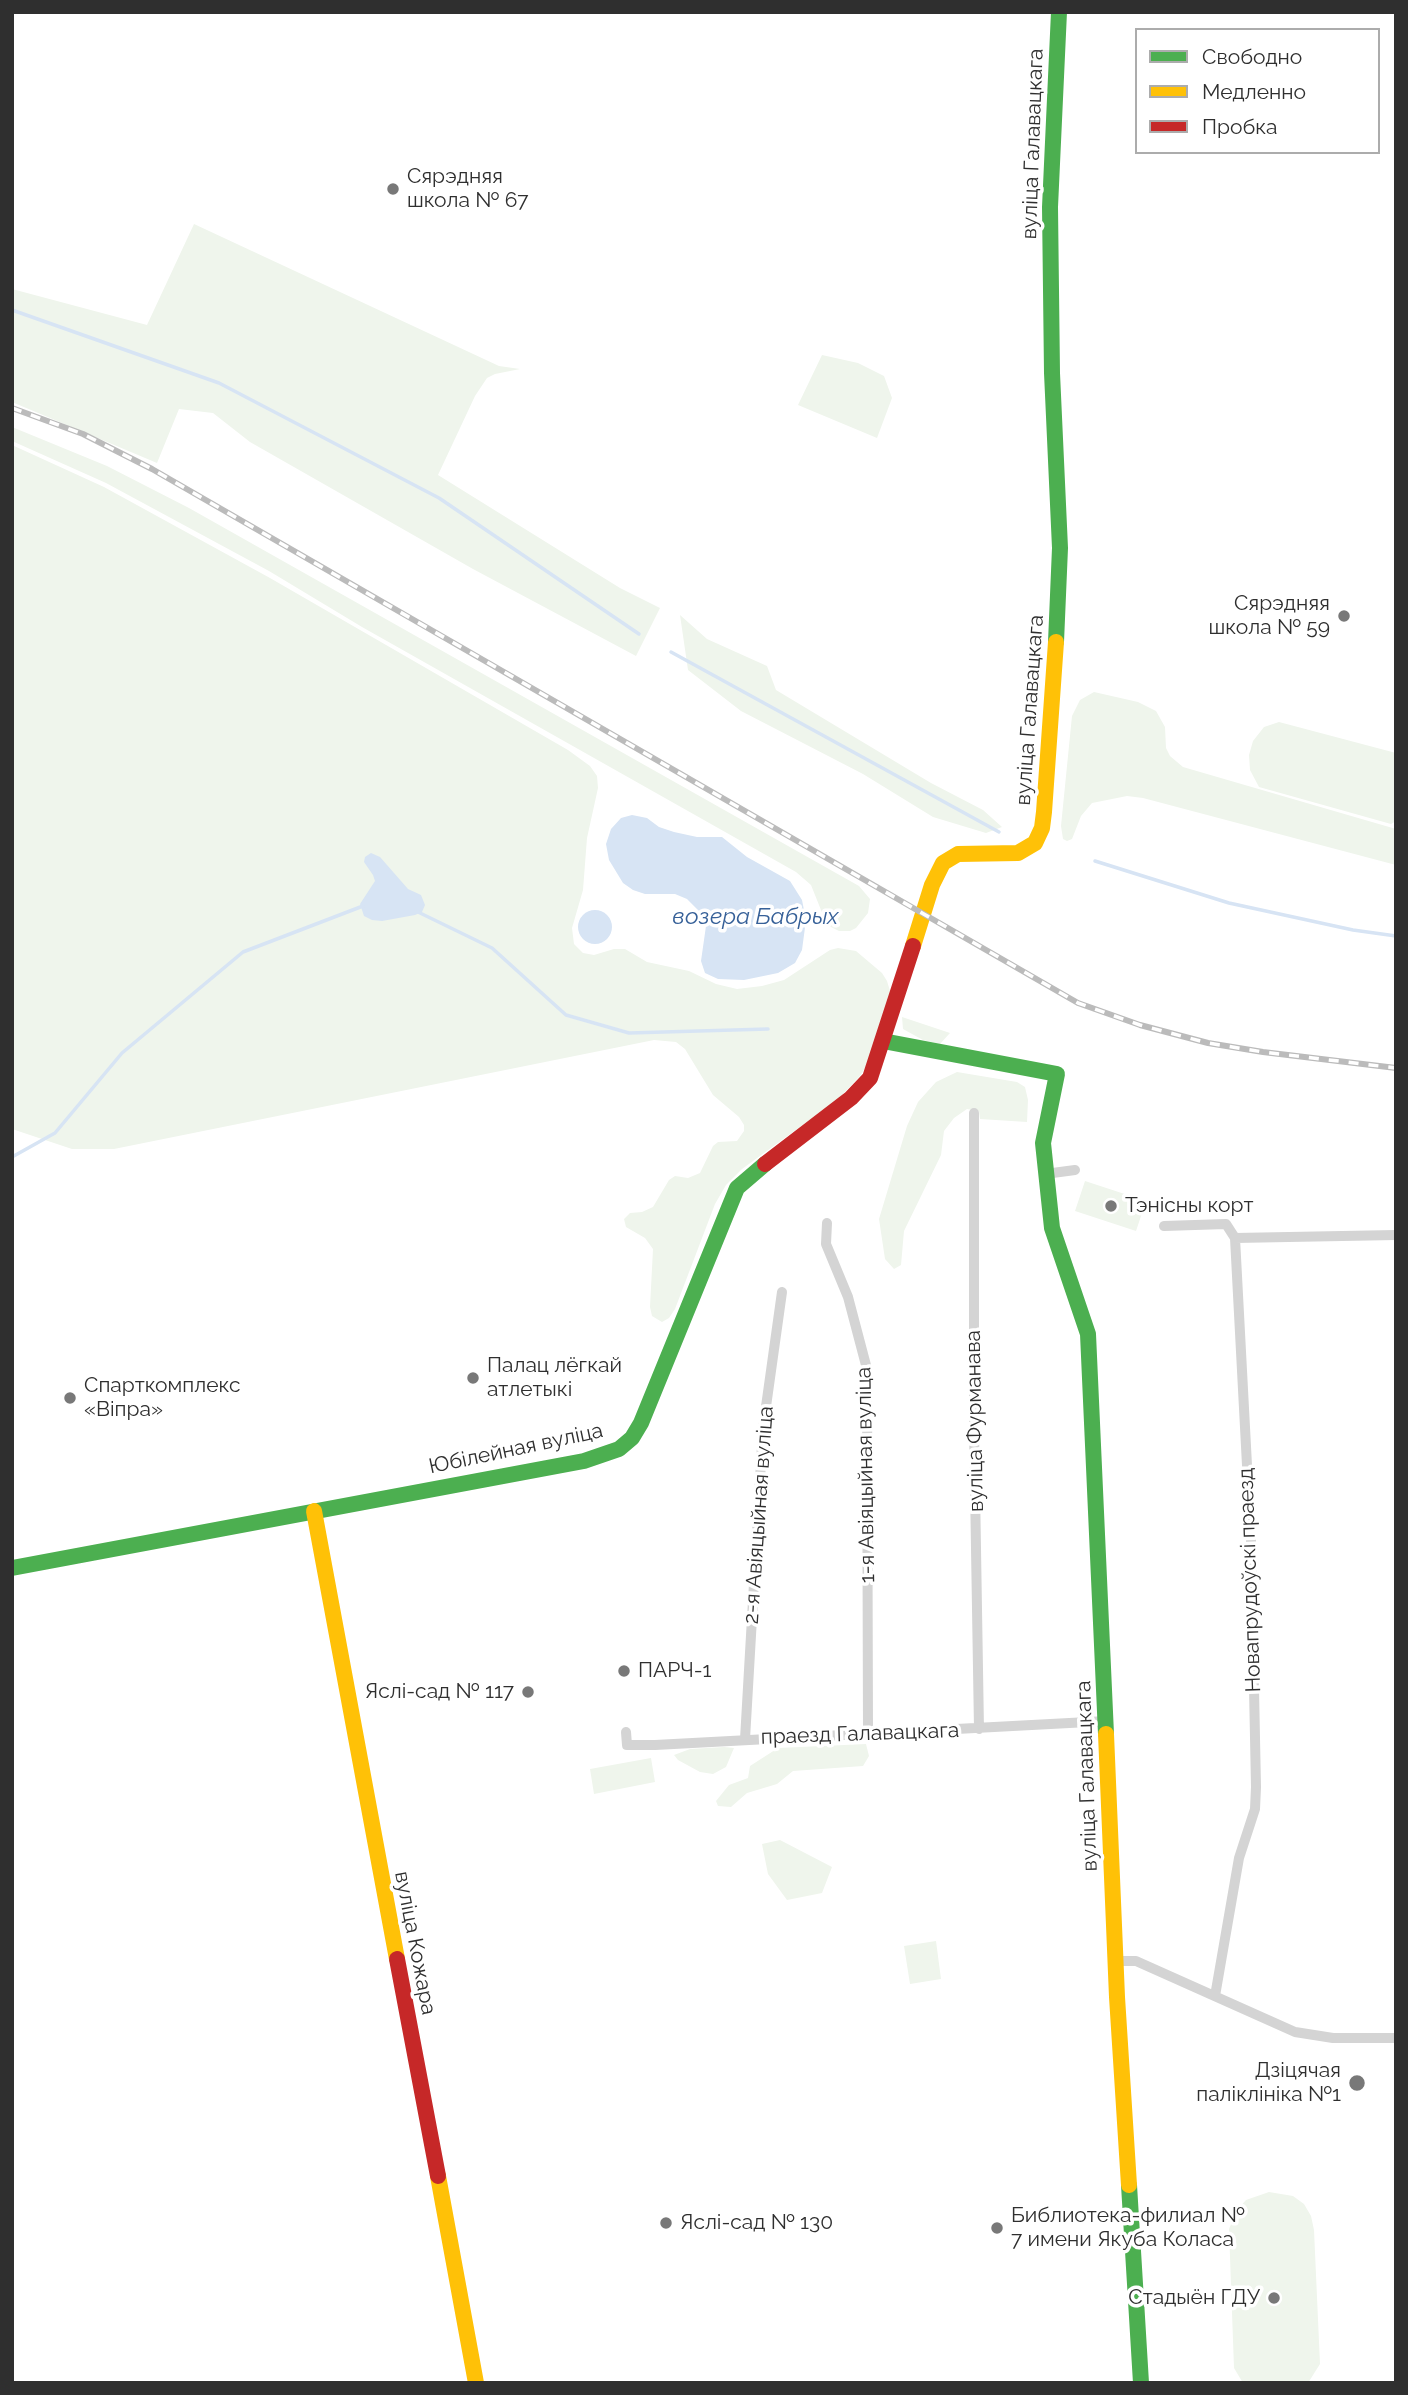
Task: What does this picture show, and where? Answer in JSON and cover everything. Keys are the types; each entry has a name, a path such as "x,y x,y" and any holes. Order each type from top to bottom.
{"street":[{"name":"вуліца Галавацкага","path":"1059,12 1050,207 1052,373 1060,548 1056,651 1042,828 1035,843 1022,852 1008,855 958,854 943,863 932,885 883,1041 1057,1074 1043,1135 1045,1174 1052,1228 1089,1341 1116,1961 1141,2383"},
{"name":"Юбілейная вуліца","path":"12,1568 584,1461 603,1456 623,1446 632,1438 641,1423 737,1188 859,1091 870,1078 883,1041"},
{"name":"вуліца Фурманава","path":"974,1113 974,1428 979,1729"},
{"path":"1045,1174 1075,1170"},
{"name":"1-я Авіяцыйная вуліца","path":"827,1223 826,1244 848,1297 867,1368 867,1734"},
{"path":"1164,1226 1226,1224 1235,1238 1396,1235"},
{"name":"Новапрудоўскі праезд","path":"1215,1996 1239,1858 1255,1809 1256,1787 1251,1541 1235,1238"},
{"name":"2-я Авіяцыйная вуліца","path":"744,1739 763,1428 782,1292"},
{"name":"вуліца Кожара","path":"314,1511 476,2383"},
{"name":"праезд Галавацкага","path":"626,1732 627,1745 686,1744 1107,1721"},
{"path":"1116,1961 1136,1961 1295,2032 1333,2038 1396,2038"}],"shaded area":[{"path":"194,224 499,366 520,369 487,378 475,396 438,475 620,588 660,608 636,656 473,569 250,442 213,413 179,409 157,463 12,402 12,289 147,325"},
{"path":"822,355 858,363 884,376 892,398 877,438 798,405"},
{"path":"12,427 107,466 189,508 859,886 870,899 868,913 856,928 850,931 839,931 831,927 825,920 811,885 796,872 362,627 269,571 106,483 12,441"},
{"path":"12,445 104,487 270,578 568,750 590,766 597,776 598,788 587,838 583,890 572,928 574,944 583,953 594,955 625,949 647,962 689,971 716,984 737,989 784,980 830,950 838,948 856,951 882,973 890,991 888,1002 868,1063 860,1076 837,1100 742,1169 726,1185 715,1204 675,1309 669,1318 662,1322 652,1316 650,1307 653,1249 645,1238 626,1227 624,1219 630,1213 653,1207 669,1180 675,1176 688,1178 700,1173 713,1146 718,1142 737,1141 744,1131 739,1117 713,1095 685,1049 676,1042 654,1040 114,1149 72,1149 12,1129"},
{"path":"680,615 707,639 767,666 776,690 931,783 983,810 1002,827 986,833 933,817 863,774 741,711 688,670"},
{"path":"1094,692 1138,702 1156,711 1165,727 1166,748 1170,756 1183,767 1396,829 1396,865 1127,796 1092,803 1081,816 1072,839 1063,839 1061,826 1072,716 1080,700"},
{"path":"1279,722 1396,753 1396,821 1391,824 1259,787 1250,770 1249,755 1253,741 1264,727"},
{"path":"902,1017 950,1033 940,1044 923,1040 903,1029"},
{"path":"957,1072 1017,1082 1025,1087 1028,1100 1027,1122 980,1119 979,1111 967,1109 954,1118 944,1131 941,1155 904,1231 901,1265 894,1269 885,1259 879,1219 907,1126 918,1102 936,1082"},
{"name":"Тэнісны корт","path":"1085,1181 1146,1201 1136,1231 1075,1211"},
{"path":"866,1744 869,1756 863,1766 793,1771 777,1784 747,1793 731,1807 718,1806 716,1801 729,1785 748,1778 750,1766 778,1748"},
{"path":"734,1748 726,1767 713,1774 700,1772 674,1755 690,1749"},
{"path":"651,1758 655,1782 594,1794 590,1769"},
{"path":"780,1840 832,1867 822,1893 787,1900 768,1874 762,1844"},
{"path":"936,1941 941,1979 910,1984 904,1946"},
{"name":"Стадыён ГДУ","path":"1269,2192 1293,2196 1304,2204 1311,2216 1314,2230 1320,2364 1308,2383 1243,2383 1234,2368 1229,2229 1237,2210 1246,2200"}],"water":[{"name":"возера Бабрых","path":"632,815 647,818 659,827 674,832 697,837 722,837 747,857 790,881 802,900 806,920 802,950 795,963 778,973 744,980 718,979 705,973 701,961 706,926 699,911 687,899 675,894 645,894 633,890 623,883 609,860 606,844 611,829 621,818"},
{"path":"371,853 380,857 408,889 421,895 425,905 422,912 382,921 364,916 360,904 375,881 364,862 365,857"},
{"path":"595,910 607,915 612,927 607,939 595,944 583,939 578,927 583,915"}],"waterway":[{"path":"12,310 219,383 439,498 639,634"},
{"path":"671,652 999,832"},
{"path":"1095,861 1229,903 1353,930 1396,936"},
{"path":"12,1157 55,1133 122,1053 243,952 363,906"},
{"path":"418,912 492,948 566,1015 629,1033 768,1029"}],"railway":[{"path":"12,408 83,434 152,469 1078,1003 1140,1025 1208,1043 1396,1068"}],"traffic: fast":[{"path":"1056,642 1060,548 1052,373 1050,207 1059,12"},
{"path":"883,1041 1057,1074 1043,1143 1052,1228 1088,1334 1106,1734"},
{"path":"12,1568 584,1461 619,1449 632,1438 641,1423 737,1188 765,1164"},
{"path":"1129,2185 1141,2383"}],"traffic: slow":[{"path":"913,946 932,885 943,863 958,854 1018,853 1035,843 1042,828 1044,812 1056,642"},
{"path":"314,1511 397,1959"},
{"path":"1106,1734 1117,1997 1129,2185"},
{"path":"438,2176 476,2383"}],"traffic: jam":[{"path":"765,1164 851,1098 870,1078 913,946"},
{"path":"397,1959 438,2176"}],"place":[{"name":"Сярэдняя школа № 67","path":"393,189"},
{"name":"Сярэдняя школа № 59","path":"1344,616"},
{"name":"Тэнісны корт","path":"1111,1206"},
{"name":"Палац лёгкай атлетыкі","path":"473,1378"},
{"name":"Спарткомплекс «Віпра»","path":"70,1398"},
{"name":"ПАРЧ-1","path":"624,1671"},
{"name":"Яслі-сад № 117","path":"528,1692"},
{"name":"Дзіцячая паліклініка №1","path":"1357,2083"},
{"name":"Яслі-сад № 130","path":"666,2223"},
{"name":"Библиотека-филиал № 7 имени Якуба Коласа","path":"997,2228"},
{"name":"Стадыён ГДУ","path":"1274,2298"}]}
